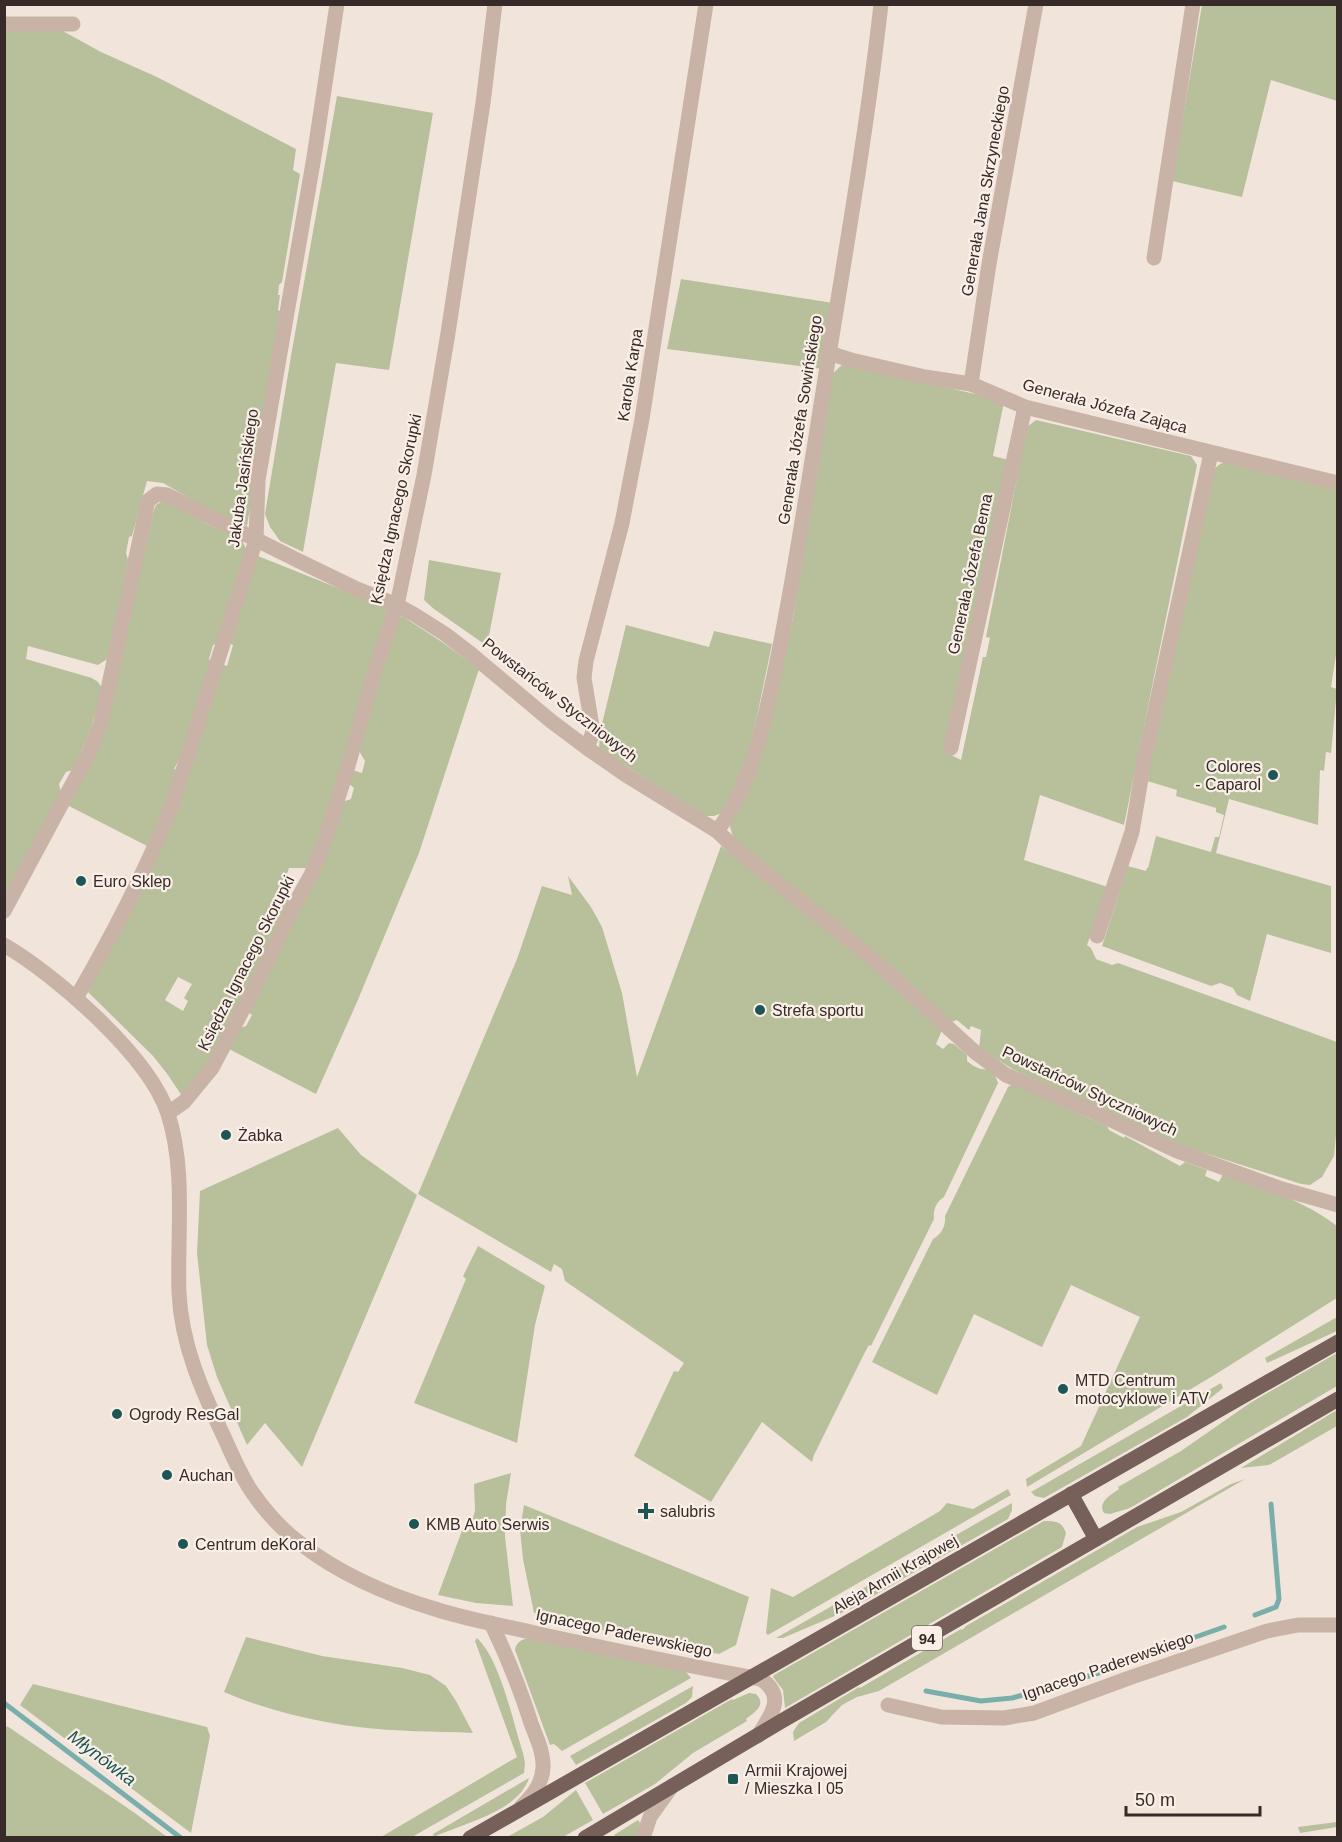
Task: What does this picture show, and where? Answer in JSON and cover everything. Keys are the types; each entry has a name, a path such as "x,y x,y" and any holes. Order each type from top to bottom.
{"main road":[{"name":"Aleja Armii Krajowej","path":"470,1838 1338,1342"},
{"name":"94","path":"585,1838 1338,1399"},
{"path":"1071,1494 1096,1539"}],"street":[{"name":"Jakuba Jasińskiego","path":"76,998 116,926 159,839 170,811 256,540 258,480 312,167 337,4"},
{"name":"Księdza Ignacego Skorupki","path":"168,1113 184,1102 213,1068 311,875 324,843 375,670 397,605 424,475 448,333 483,103 495,4"},
{"name":"Karola Karpa","path":"587,748 593,732 584,678 586,661 622,523 642,419 706,4"},
{"name":"Generała Józefa Sowińskiego","path":"717,831 739,793 752,759 766,710 788,608 830,353 881,4"},
{"name":"Generała Jana Skrzyneckiego","path":"971,384 989,264 1036,4"},
{"path":"1154,258 1193,4"},
{"path":"4,24 73,24"},
{"name":"Generała Józefa Zająca","path":"830,353 850,360 925,377 971,384 1025,407 1338,483"},
{"name":"Generała Józefa Bema","path":"951,748 1025,407"},
{"path":"1097,936 1132,832 1144,761 1211,453"},
{"name":"Powstańców Styczniowych","path":"4,911 89,753 101,722 148,501 157,494 167,495 256,540 397,605 446,634 587,748 626,776 717,831 737,850 884,968 949,1031 1006,1075 1092,1111 1177,1151 1282,1189 1338,1205"},
{"name":"Ignacego Paderewskiego","path":"4,945 34,964 76,998 135,1059 157,1090 168,1113 177,1163 179,1296 183,1327 192,1362 237,1466 251,1491 274,1521 300,1543 347,1573 436,1610 682,1665 750,1677"},
{"path":"491,1623 515,1674 541,1752 543,1767 539,1785 534,1794 518,1810"},
{"name":"Ignacego Paderewskiego","path":"888,1705 941,1718 1005,1718 1034,1713 1267,1631 1298,1625 1338,1625"},
{"path":"750,1677 762,1679 768,1684 776,1703 772,1715 758,1736"},
{"path":"643,1838 650,1817 672,1786"}],"green space":[{"path":"1202,5 1337,5 1337,101 1271,80 1242,197 1172,181"},
{"path":"5,29 61,30 101,52 157,77 296,149 293,170 300,174 282,282 279,285 278,310 283,312 247,526 212,511 163,483 147,481 132,536 129,537 126,553 128,560 109,658 98,665 28,646 26,659 92,678 102,688 94,720 78,760 73,770 66,772 59,784 61,792 5,897"},
{"path":"337,96 433,113 389,370 336,363 303,552 280,541 270,527 265,514"},
{"path":"681,279 833,303 823,369 667,349"},
{"path":"843,364 1004,402 993,456 1009,460 945,752 961,760 983,657 986,657 990,638 986,637 1027,427 1036,420 1191,456 1197,465 1124,825 1040,795 1024,860 1108,887 1087,945 1096,959 1112,965 1118,963 1337,1042 1337,1124 1334,1156 1322,1177 1310,1185 1170,1142 1014,1070 979,1048 981,1030 971,1026 969,1030 957,1020 951,1022 734,841 729,823 764,737 793,618 832,374"},
{"path":"1227,462 1337,490 1338,642 1331,687 1337,689 1331,753 1326,752 1324,771 1320,770 1318,825 1229,799 1216,853 1331,886 1331,953 1267,934 1250,1001 1237,995 1233,988 1220,983 1211,986 1102,946 1128,866 1146,871 1156,836 1211,852 1215,837 1219,837 1224,815 1216,812 1216,808 1176,796 1177,790 1147,781 1214,469"},
{"path":"169,501 206,523 242,540 248,553 219,643 213,645 209,659 212,663 185,748 174,769 178,771 149,847 67,805 77,787 143,557 153,513 156,505"},
{"path":"258,556 388,608 327,814 308,868 289,868 279,896 291,901 212,1059 182,1096 153,1056 88,992 159,853 222,664 227,666 233,645 229,643","holes":["178,977 192,984 184,998 188,1001 183,1011 165,1000"]},
{"path":"429,560 501,573 487,646 424,600"},
{"path":"402,616 479,669 419,853 316,1094 229,1049 240,1028 246,1026 252,1015 248,1012 342,802 351,799 354,788 348,783 353,770 362,773 365,761 358,749 397,621"},
{"path":"626,625 709,647 714,631 772,644 745,767 722,813 705,816 599,749 600,732"},
{"path":"721,846 798,905 876,970 942,1030 936,1044 943,1049 949,1043 954,1044 967,1055 967,1061 980,1069 992,1071 998,1083 944,1197 936,1206 934,1219 871,1346 869,1345 864,1354 812,1462 762,1422 711,1502 634,1456 674,1371 678,1372 684,1363 565,1281 562,1269 554,1264 551,1272 418,1194 517,959 542,886 572,895 568,876 591,907 602,927 622,993 637,1077"},
{"path":"1013,1084 1107,1126 1109,1130 1124,1138 1125,1136 1180,1166 1185,1162 1207,1170 1205,1176 1219,1182 1223,1174 1268,1190 1311,1209 1337,1226 1337,1298 1216,1374 1027,1487 1026,1479 1081,1446 1140,1317 1071,1285 1042,1347 974,1314 937,1395 872,1362 933,1239 943,1229 945,1216 1008,1087"},
{"path":"338,1128 361,1155 417,1195 302,1467 265,1423 247,1445 217,1377 207,1345 197,1253 200,1191"},
{"path":"478,1246 545,1286 535,1325 517,1443 414,1403 466,1279 463,1276"},
{"path":"1337,1317 1337,1331 1267,1363 1265,1358"},
{"path":"1337,1353 1337,1386 1130,1508 1110,1514 1104,1513 1102,1505 1119,1489 1118,1487 1181,1451 1250,1403"},
{"path":"1221,1383 1223,1388 1187,1417 1044,1498 1035,1496 1031,1492"},
{"path":"1337,1410 1337,1426 1269,1465 1241,1468"},
{"path":"511,1473 506,1504 505,1537 513,1606 476,1603 438,1595 463,1528 469,1531 475,1511 474,1484"},
{"path":"1245,1479 879,1691 857,1697 842,1705 826,1722 794,1741 793,1732 799,1723 859,1687 962,1630 1137,1527 1181,1512 1231,1484"},
{"path":"1008,1489 1011,1495 768,1635 766,1633 771,1588 793,1597 940,1511 947,1503 973,1509"},
{"path":"1012,1503 1008,1519 851,1609 783,1638 776,1638"},
{"path":"524,1505 749,1597 736,1645 719,1654 708,1652 707,1647 665,1638 665,1636 646,1633 642,1638 577,1625 534,1613 523,1559 520,1530"},
{"path":"1044,1521 1055,1522 1062,1526 1066,1533 1062,1547 785,1708 783,1690 773,1677 774,1675"},
{"path":"246,1637 322,1656 402,1668 430,1675 446,1686 473,1733 386,1730 341,1725 273,1709 224,1692"},
{"path":"477,1638 492,1660 505,1692 523,1753 524,1773 412,1837 381,1837 517,1757 475,1641"},
{"path":"528,1638 685,1671 691,1678 562,1751 554,1744 550,1745 515,1650 519,1642"},
{"path":"33,1684 207,1727 210,1736 191,1833 20,1705"},
{"path":"693,1686 692,1697 686,1703 576,1765 570,1756"},
{"path":"749,1693 756,1694 760,1705 746,1719 747,1721 693,1753 655,1784 603,1814 585,1783 732,1699"},
{"path":"7,1726 167,1837 5,1837 4,1731"},
{"path":"529,1778 523,1790 514,1800 502,1808 434,1837 433,1834"},
{"path":"576,1790 593,1820 563,1837 507,1837 543,1817"},
{"path":"638,1820 640,1823 637,1837 614,1835"},
{"path":"1337,1822 1337,1827 1300,1833 1298,1827"}],"waterway":[{"path":"1255,1615 1276,1607 1279,1599 1271,1504"},
{"path":"1190,1639 1224,1627"},
{"path":"926,1691 981,1701 1012,1698 1108,1670 1163,1649"},
{"name":"Młynówka","path":"4,1703 181,1838"}],"place":[{"name":"Colores - Caparol","path":"1273,775"},
{"name":"Euro Sklep","path":"81,881"},
{"name":"Strefa sportu","path":"760,1010"},
{"name":"Żabka","path":"226,1135"},
{"name":"MTD Centrum motocyklowe i ATV","path":"1063,1389"},
{"name":"Ogrody ResGal","path":"117,1414"},
{"name":"Auchan","path":"167,1475"},
{"name":"salubris","path":"646,1511"},
{"name":"KMB Auto Serwis","path":"414,1524"},
{"name":"Centrum deKoral","path":"183,1544"},
{"name":"Armii Krajowej / Mieszka I 05","path":"733,1779"}]}
